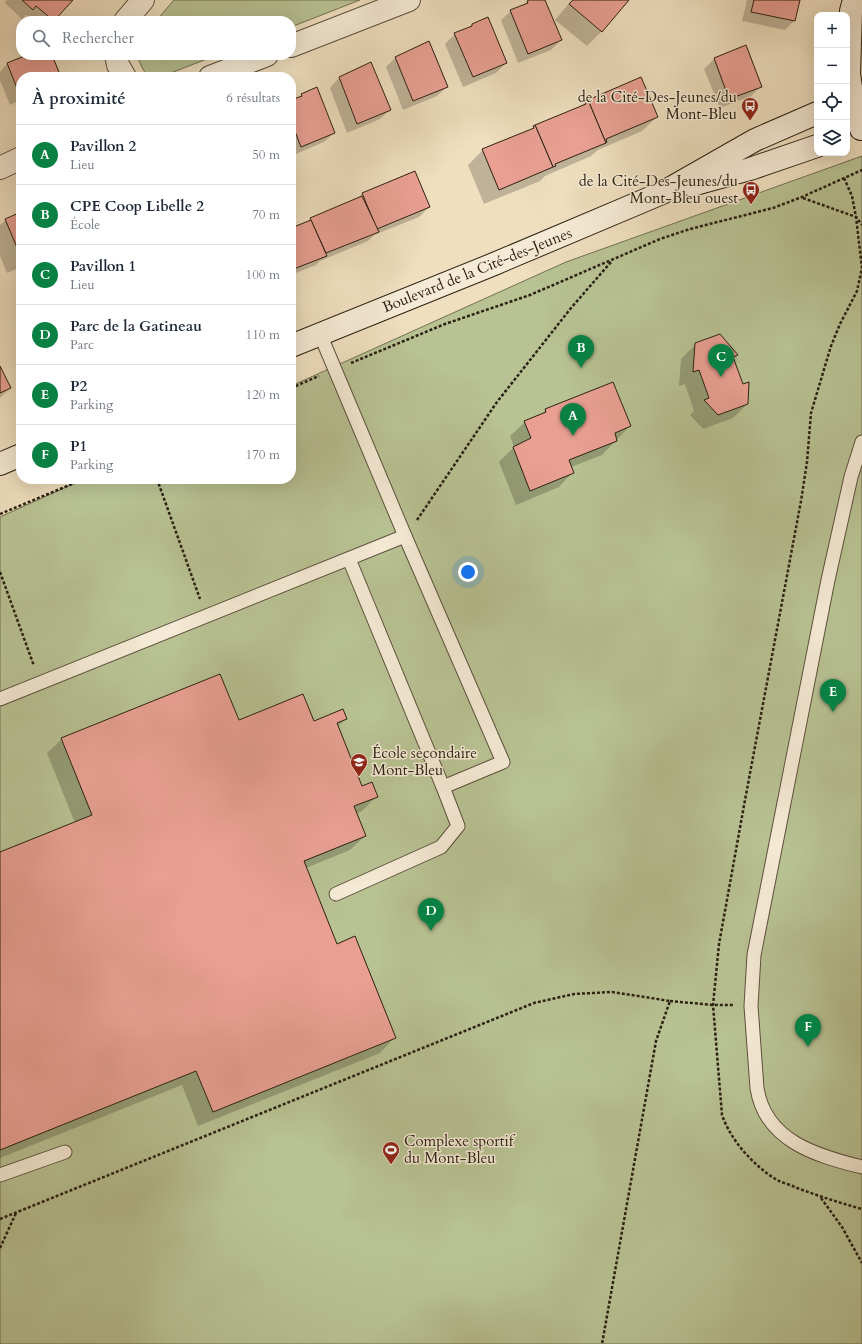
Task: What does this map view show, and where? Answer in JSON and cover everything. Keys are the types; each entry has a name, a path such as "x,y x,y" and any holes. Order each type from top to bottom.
{"street":[{"path":"129,16 143,0"},
{"path":"296,44 409,0"},
{"path":"854,0 851,11 849,74 858,131"},
{"path":"117,60 122,72"},
{"path":"223,72 254,60"},
{"name":"Boulevard de la Cité-des-Jeunes","path":"296,344 662,193 754,140 814,114"},
{"name":"Boulevard de la Cité-des-Jeunes","path":"662,193 750,170 814,147"},
{"path":"0,168 16,160"},
{"path":"0,464 16,457"}],"lane":[{"path":"320,334 405,536 503,762 443,787"},
{"path":"862,442 851,477 828,580 754,955 751,1003 758,1095 762,1110 768,1120 790,1140 806,1149 831,1159 862,1167"},
{"path":"0,699 405,536"},
{"path":"336,894 440,847 458,826 349,559"},
{"path":"0,1175 65,1152"}],"path":[{"path":"296,386 401,341 530,294 611,261 646,244 690,229 773,208 802,197 862,170"},
{"path":"844,178 852,196 862,268 857,291 840,324 831,346 811,413 802,502 720,936 714,983 713,1005 722,1115 726,1126 740,1146 754,1161 779,1181 820,1197 862,1209"},
{"path":"802,197 856,217 862,225"},
{"path":"405,536 497,402 571,308 611,261"},
{"path":"0,514 72,484"},
{"path":"159,484 206,616"},
{"path":"0,572 40,683"},
{"path":"0,1219 534,1003 574,994 598,992 713,1005"},
{"path":"602,1344 656,1042 670,1001"},
{"path":"820,1197 848,1236 862,1263"},
{"path":"0,1248 16,1213"}],"green space":[{"path":"174,0 360,0 296,25 296,16 160,16"},
{"path":"204,60 173,72 145,72 139,61"},
{"path":"862,156 862,1344 0,1344 0,517 73,484 296,484 296,384 566,262"}],"building":[{"path":"22,0 73,0 59,16 48,16 36,6 33,10"},
{"path":"545,0 562,40 528,54 510,10 528,3 527,1"},
{"path":"573,0 629,0 602,32 569,4"},
{"path":"754,0 800,0 795,21 751,12"},
{"path":"488,17 507,63 473,77 454,33 472,26 472,24"},
{"path":"429,41 448,87 413,101 395,57"},
{"path":"746,45 762,87 729,99 714,58"},
{"path":"16,59 54,60 59,72 16,72 16,86 7,63"},
{"path":"371,62 391,110 357,124 339,77"},
{"path":"641,77 658,117 606,139 606,143 588,100"},
{"path":"317,87 335,133 301,147 296,134 296,98 302,96 301,94"},
{"path":"588,100 606,143 555,164 556,166 553,167 535,125 586,104 584,101"},
{"path":"535,125 553,167 499,190 482,149 534,128 533,126"},
{"path":"415,171 430,207 377,229 362,193"},
{"path":"362,196 379,232 326,253 310,218"},
{"path":"16,214 16,245 5,219"},
{"path":"311,220 327,256 296,268 296,226"},
{"path":"720,334 738,355 733,357 743,384 749,382 748,404 718,415 704,400 709,398 699,370 693,372 695,343"},
{"path":"0,366 11,388 0,393"},
{"path":"613,382 631,426 615,433 617,441 569,460 574,473 530,491 513,447 531,438 524,421 546,412 545,409"},
{"path":"220,674 239,720 303,694 314,721 343,709 347,719 337,723 362,786 372,782 378,797 354,806 366,836 304,861 337,944 355,936 396,1038 213,1112 196,1071 0,1150 0,852 92,815 61,738"}],"place":[{"name":"de la Cité-Des-Jeunes/du Mont-Bleu","path":"750,121"},
{"name":"de la Cité-Des-Jeunes/du Mont-Bleu ouest","path":"751,205"},
{"name":"CPE Coop Libelle 2","path":"581,368"},
{"name":"Pavillon 1","path":"721,377"},
{"name":"Pavillon 2","path":"573,436"},
{"name":"P2","path":"833,712"},
{"name":"École secondaire Mont-Bleu","path":"359,777"},
{"name":"Parc de la Gatineau","path":"431,931"},
{"name":"P1","path":"808,1047"},
{"name":"Complexe sportif du Mont-Bleu","path":"391,1165"}]}
